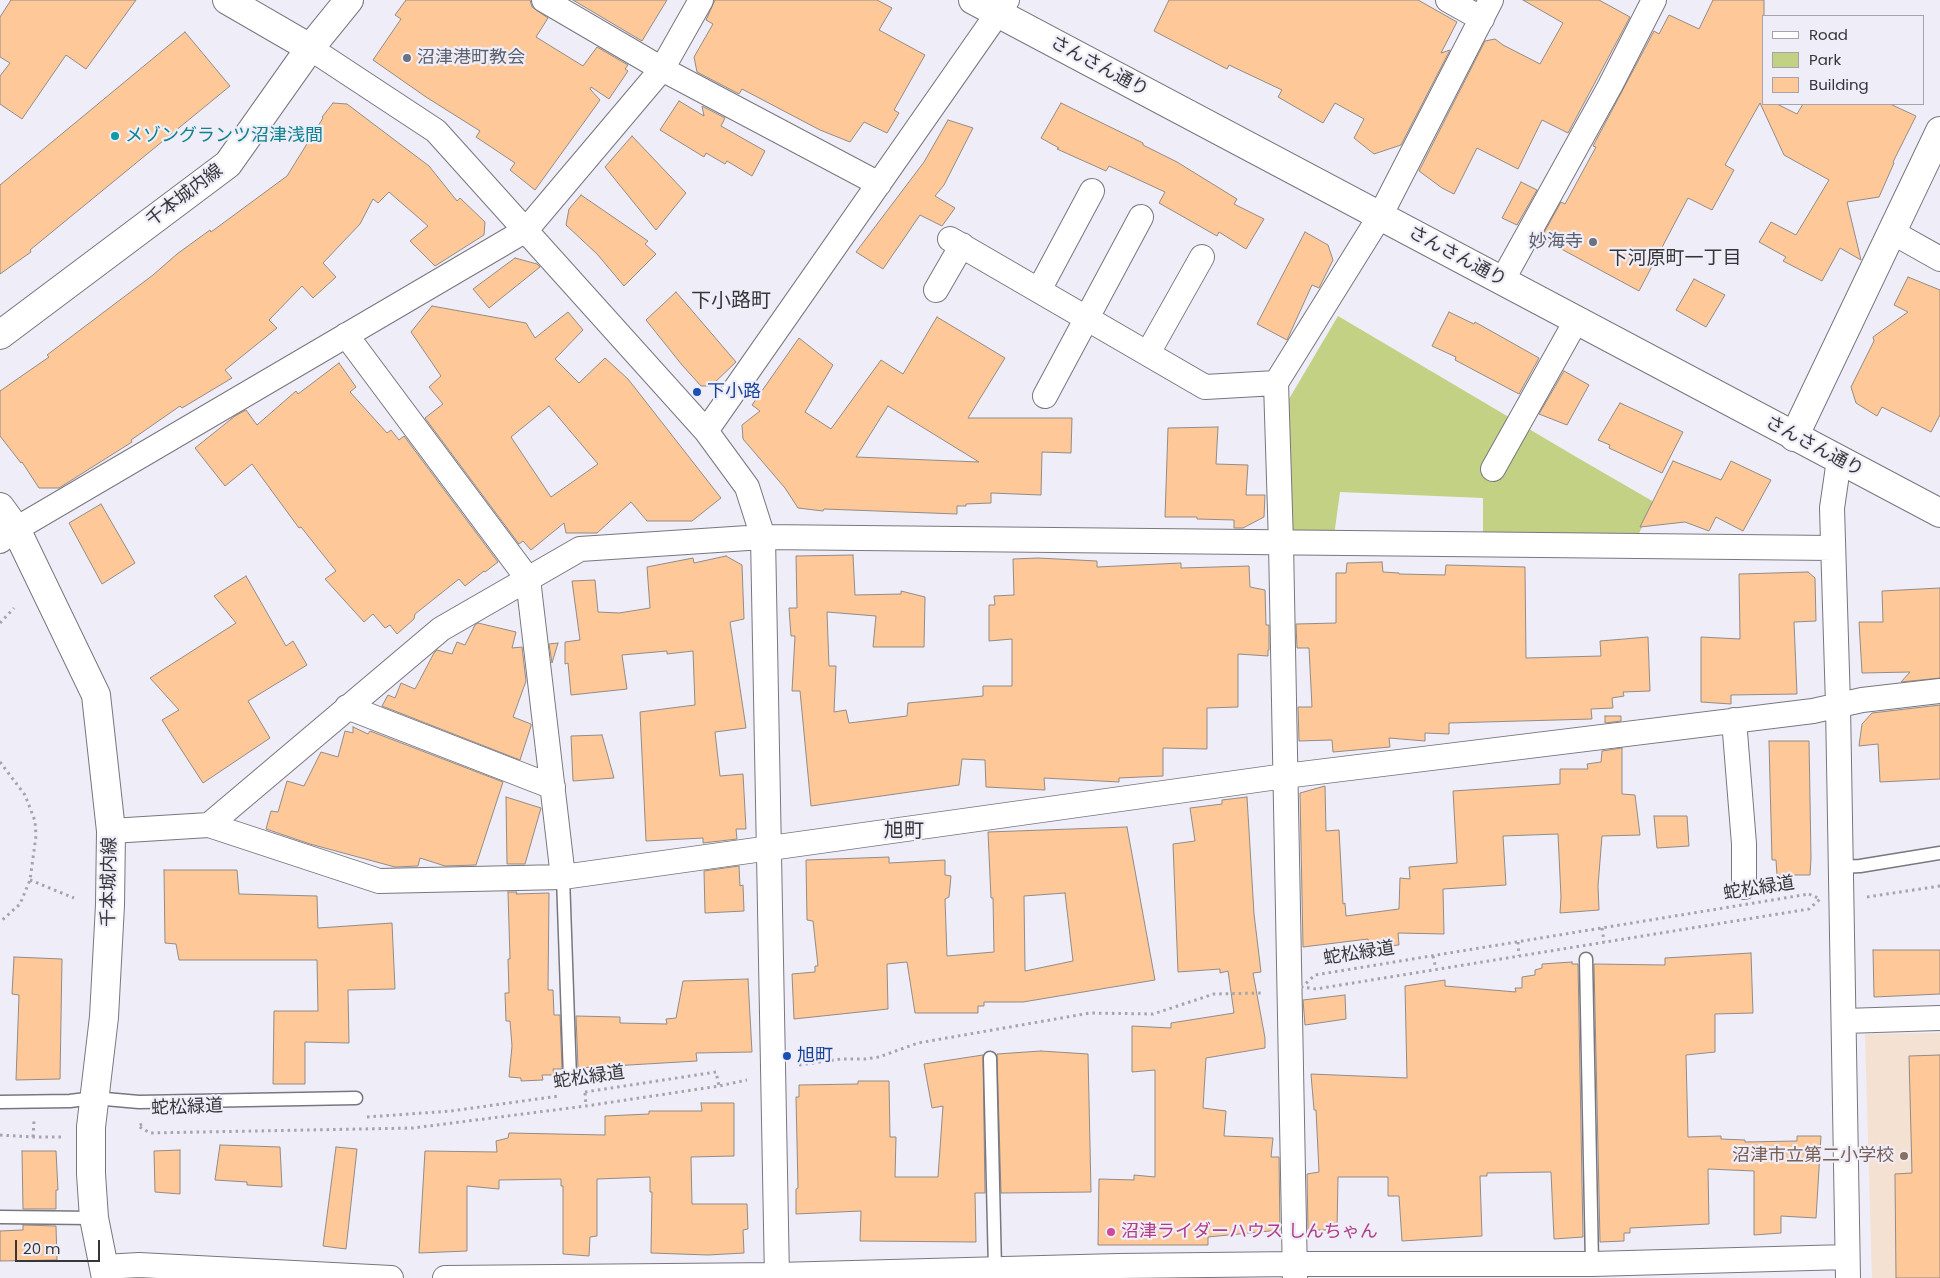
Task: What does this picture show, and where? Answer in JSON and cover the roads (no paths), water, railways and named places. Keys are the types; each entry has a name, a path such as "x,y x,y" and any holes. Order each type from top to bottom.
{"main road":[{"path":"227,0 310,48"},
{"name":"千本城内線","path":"0,336 228,164 310,48 349,0"},
{"name":"さんさん通り","path":"973,0 1002,7 1380,216 1940,513"},
{"path":"1794,437 1940,131"},
{"name":"千本城内線","path":"0,507 8,535 96,695 111,831 110,904 104,1017 91,1127 94,1218 105,1272"}],"street":[{"path":"544,0 662,69 879,184"},
{"path":"8,535 526,230 662,69 701,0"},
{"path":"1295,1271 1281,543 1276,383 1380,216 1487,9 1448,0"},
{"path":"1502,281 1605,94 1654,0"},
{"path":"706,431 1002,7"},
{"path":"310,48 436,131 706,431 747,487 763,537 777,1277"},
{"path":"1039,290 1092,191"},
{"path":"1045,396 1141,217"},
{"path":"1892,232 1940,259"},
{"path":"936,290 956,242 1205,387 1276,383"},
{"path":"1148,353 1202,257"},
{"path":"1493,469 1576,321"},
{"path":"346,335 528,579 563,877"},
{"path":"445,1278 777,1277 995,1269 1118,1272 1295,1271 1592,1264 1848,1268 1838,704 1832,508 1839,460"},
{"path":"209,825 441,629 580,549 763,537 1833,548"},
{"path":"111,831 209,825 379,881 563,877 1285,776 1813,711 1862,700 1940,690"},
{"path":"347,708 553,787"},
{"path":"1734,720 1744,844 1744,887"},
{"path":"1844,1020 1940,1018"},
{"path":"105,1272 139,1265 389,1278"}],"lane":[{"path":"1841,867 1860,866 1940,853"},
{"path":"563,877 570,1078"},
{"path":"1586,958 1592,1264"},
{"path":"990,1058 995,1269"},
{"path":"0,1102 70,1101 94,1098 139,1102 356,1098"},
{"path":"0,1218 94,1218"}],"place":[{"name":"沼津港町教会","path":"407,58"},
{"name":"メゾングランツ沼津浅間","path":"115,136"},
{"name":"妙海寺","path":"1593,242"},
{"name":"下小路","path":"697,392"},
{"name":"旭町","path":"787,1056"},
{"name":"沼津市立第二小学校","path":"1904,1156"},
{"name":"沼津ライダーハウス しんちゃん","path":"1111,1232"}],"district":[{"name":"下河原町一丁目","path":"1675,259"},
{"name":"下小路町","path":"731,302"},
{"name":"旭町","path":"904,832"}]}
